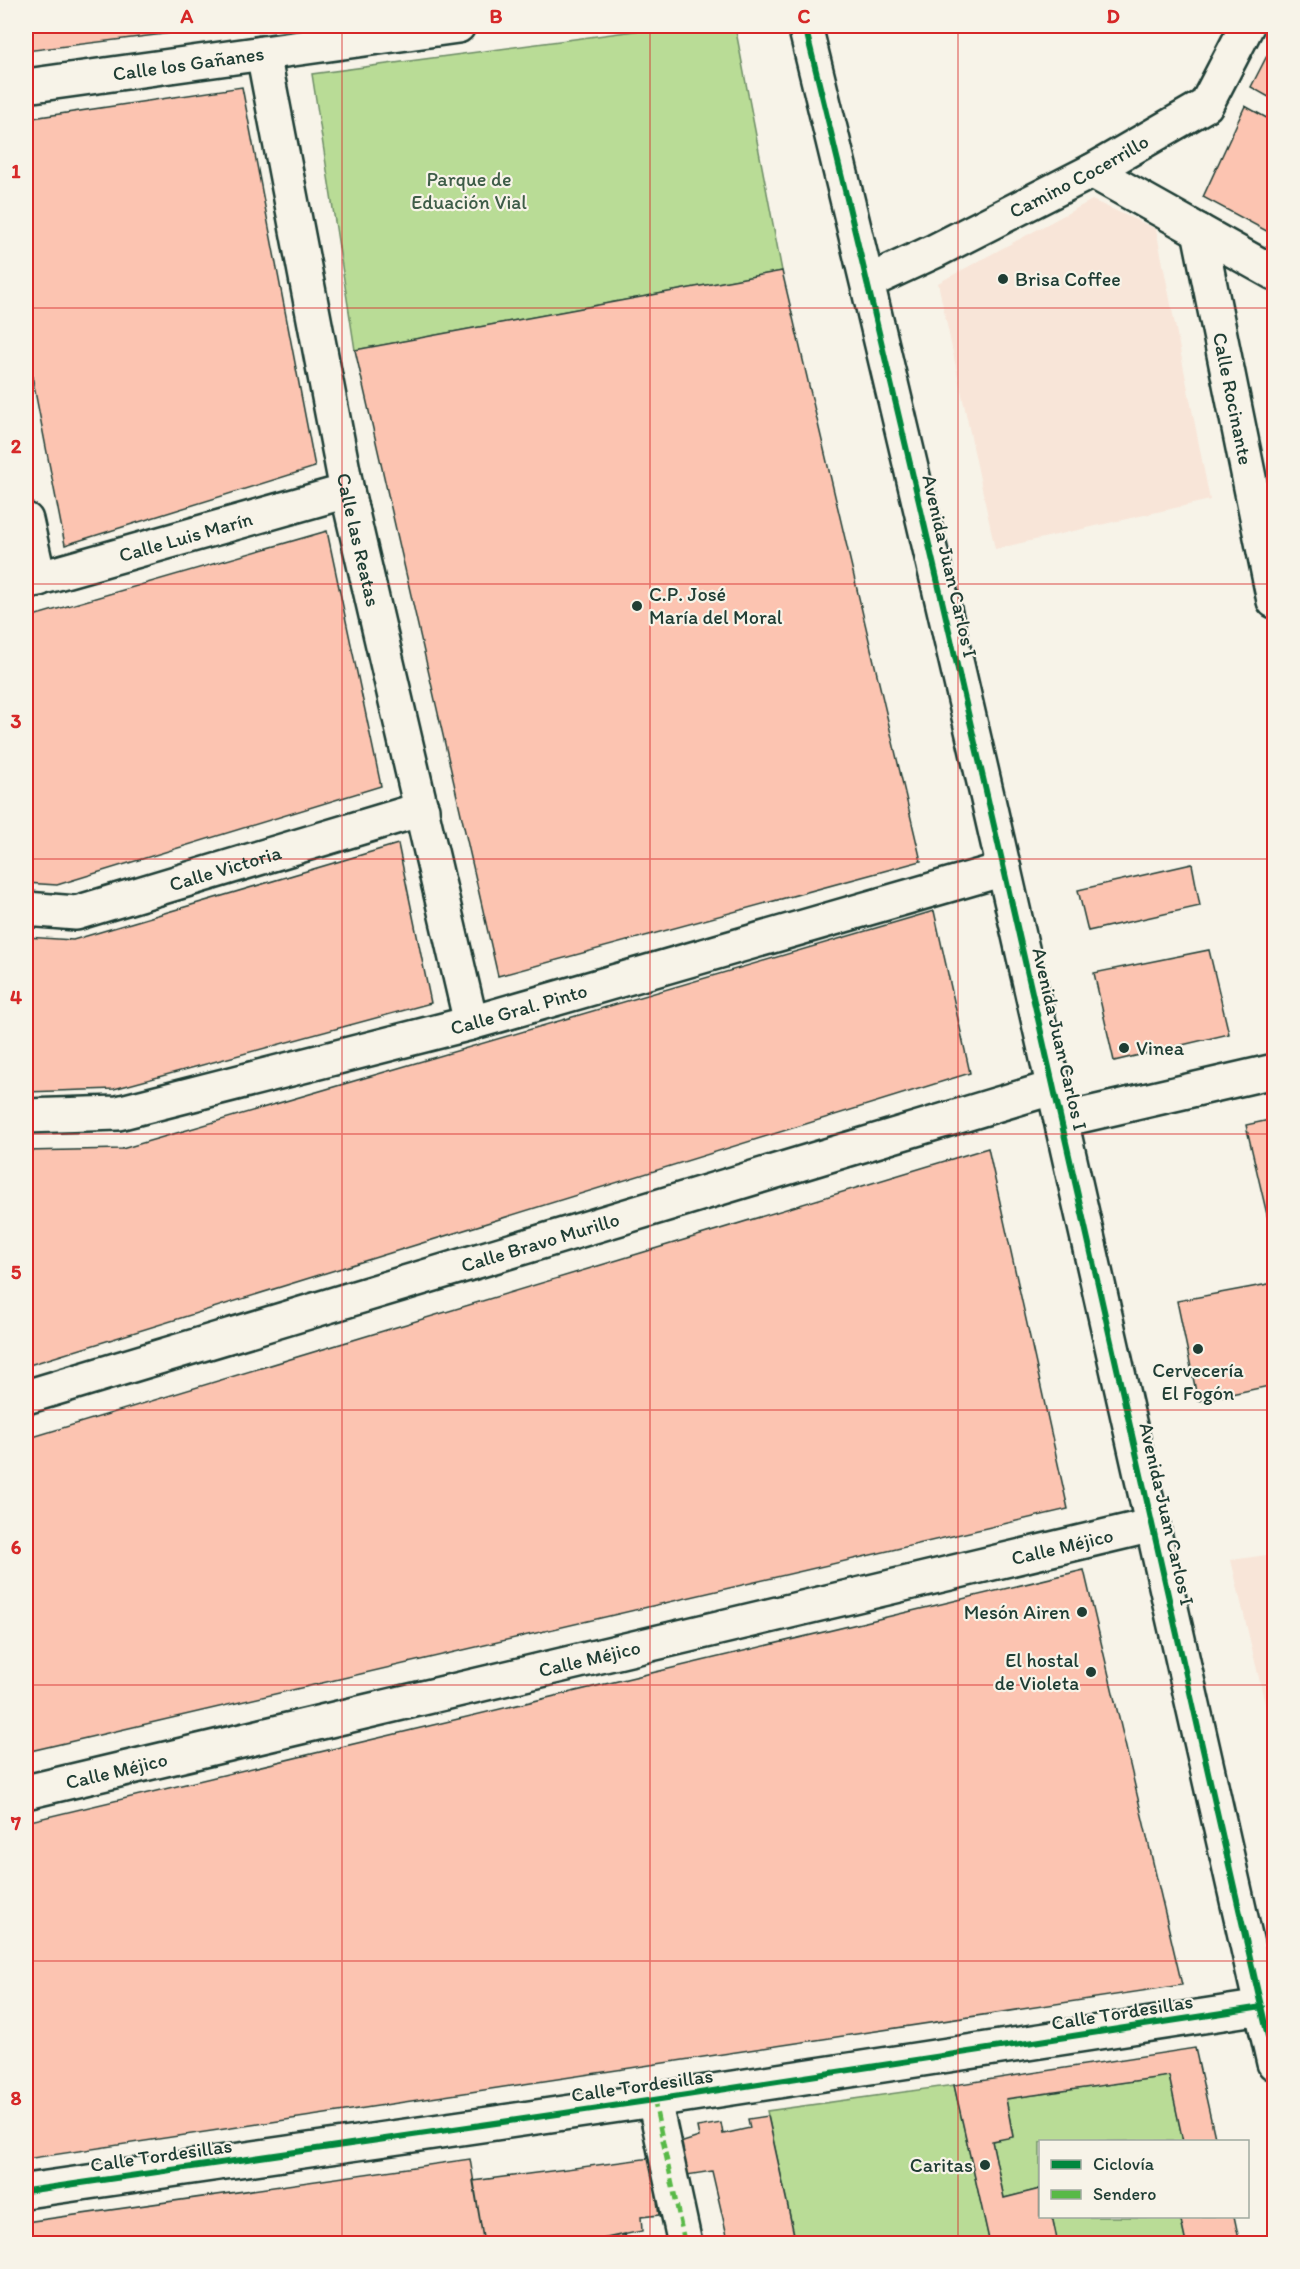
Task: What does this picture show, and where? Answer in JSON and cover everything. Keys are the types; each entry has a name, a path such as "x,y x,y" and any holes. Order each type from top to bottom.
{"street":[{"name":"Calle los Gañanes","path":"26,86 458,26"},
{"name":"Avenida Juan Carlos I","path":"805,26 868,282 1055,1087 1275,2063"},
{"name":"Camino Cocerrillo","path":"868,282 935,251 1092,171 1206,105 1247,26"},
{"name":"Calle las Reatas","path":"263,53 347,491 471,1023"},
{"path":"1092,171 1275,273"},
{"name":"Calle Rocinante","path":"1199,231 1275,602"},
{"name":"Calle Luis Marín","path":"32,580 347,491"},
{"path":"26,520 32,580"},
{"name":"Calle Victoria","path":"26,909 76,913 422,809"},
{"name":"Calle Gral. Pinto","path":"26,1116 118,1113 471,1023 1004,869"},
{"path":"1062,1120 1275,1071"},
{"name":"Calle Bravo Murillo","path":"26,1397 1055,1087"},
{"name":"Calle Méjico","path":"26,1791 1153,1525"},
{"name":"Calle Tordesillas","path":"26,2191 654,2100 1262,2007"},
{"path":"654,2100 685,2244"}],"shaded area":[{"path":"1092,200 1156,229 1210,500 995,549 938,283"},
{"path":"1274,1554 1274,1742 1231,1560"}],"green space":[{"name":"Parque de Eduación Vial","path":"672,26 735,26 782,271 355,350 312,74"},
{"path":"1169,2076 1183,2140 1039,2140 1039,2189 1004,2198 992,2141 1013,2136 1006,2099"},
{"path":"954,2085 990,2243 796,2243 767,2111"},
{"path":"1052,2218 1180,2218 1186,2243 1058,2243"}],"building":[{"path":"26,26 229,26 26,51"},
{"path":"1274,42 1274,100 1251,87"},
{"path":"242,87 315,467 65,545 26,345 26,119"},
{"path":"1245,106 1274,122 1274,235 1203,197"},
{"name":"C.P. José María del Moral","path":"782,271 921,861 498,976 355,350"},
{"path":"327,531 381,786 57,885 26,883 26,618"},
{"path":"398,844 431,1003 114,1089 26,1092 26,937 73,940"},
{"path":"1192,864 1200,906 1088,931 1078,890"},
{"path":"934,911 970,1073 26,1366 26,1151 122,1149"},
{"path":"1209,950 1229,1034 1114,1061 1094,973"},
{"path":"1274,1119 1274,1235 1272,1236 1246,1125"},
{"path":"988,1148 1068,1509 26,1752 26,1439"},
{"path":"1274,1283 1274,1385 1198,1401 1177,1301"},
{"path":"1084,1570 1182,1985 26,2159 26,1822"},
{"name":"Caritas","path":"1195,2048 1216,2140 1183,2140 1169,2076 1006,2099 1013,2137 992,2141 1004,2198 1039,2189 1039,2218 1052,2218 1058,2244 990,2244 954,2085"},
{"path":"768,2116 796,2244 729,2244 712,2171 687,2175 680,2143 699,2137 697,2127 721,2123 723,2134 750,2128 748,2119"},
{"path":"651,2158 659,2215 641,2217 642,2231 579,2244 484,2244 473,2181"},
{"path":"470,2159 484,2244 26,2244 26,2222"},
{"path":"1180,2218 1234,2218 1240,2244 1186,2244"},
{"path":"625,2234 627,2244 579,2244"}],"marked path":[{"path":"654,2100 685,2244"}],"cycle path":[{"path":"805,26 927,534 1274,2063"},
{"path":"26,2191 654,2100 1262,2007"}],"place":[{"name":"Brisa Coffee","path":"1003,279"},
{"name":"C.P. José María del Moral","path":"637,606"},
{"name":"Vinea","path":"1124,1048"},
{"name":"Cervecería El Fogón","path":"1198,1349"},
{"name":"Mesón Airen","path":"1082,1612"},
{"name":"El hostal de Violeta","path":"1091,1672"},
{"name":"Caritas","path":"985,2165"}]}
